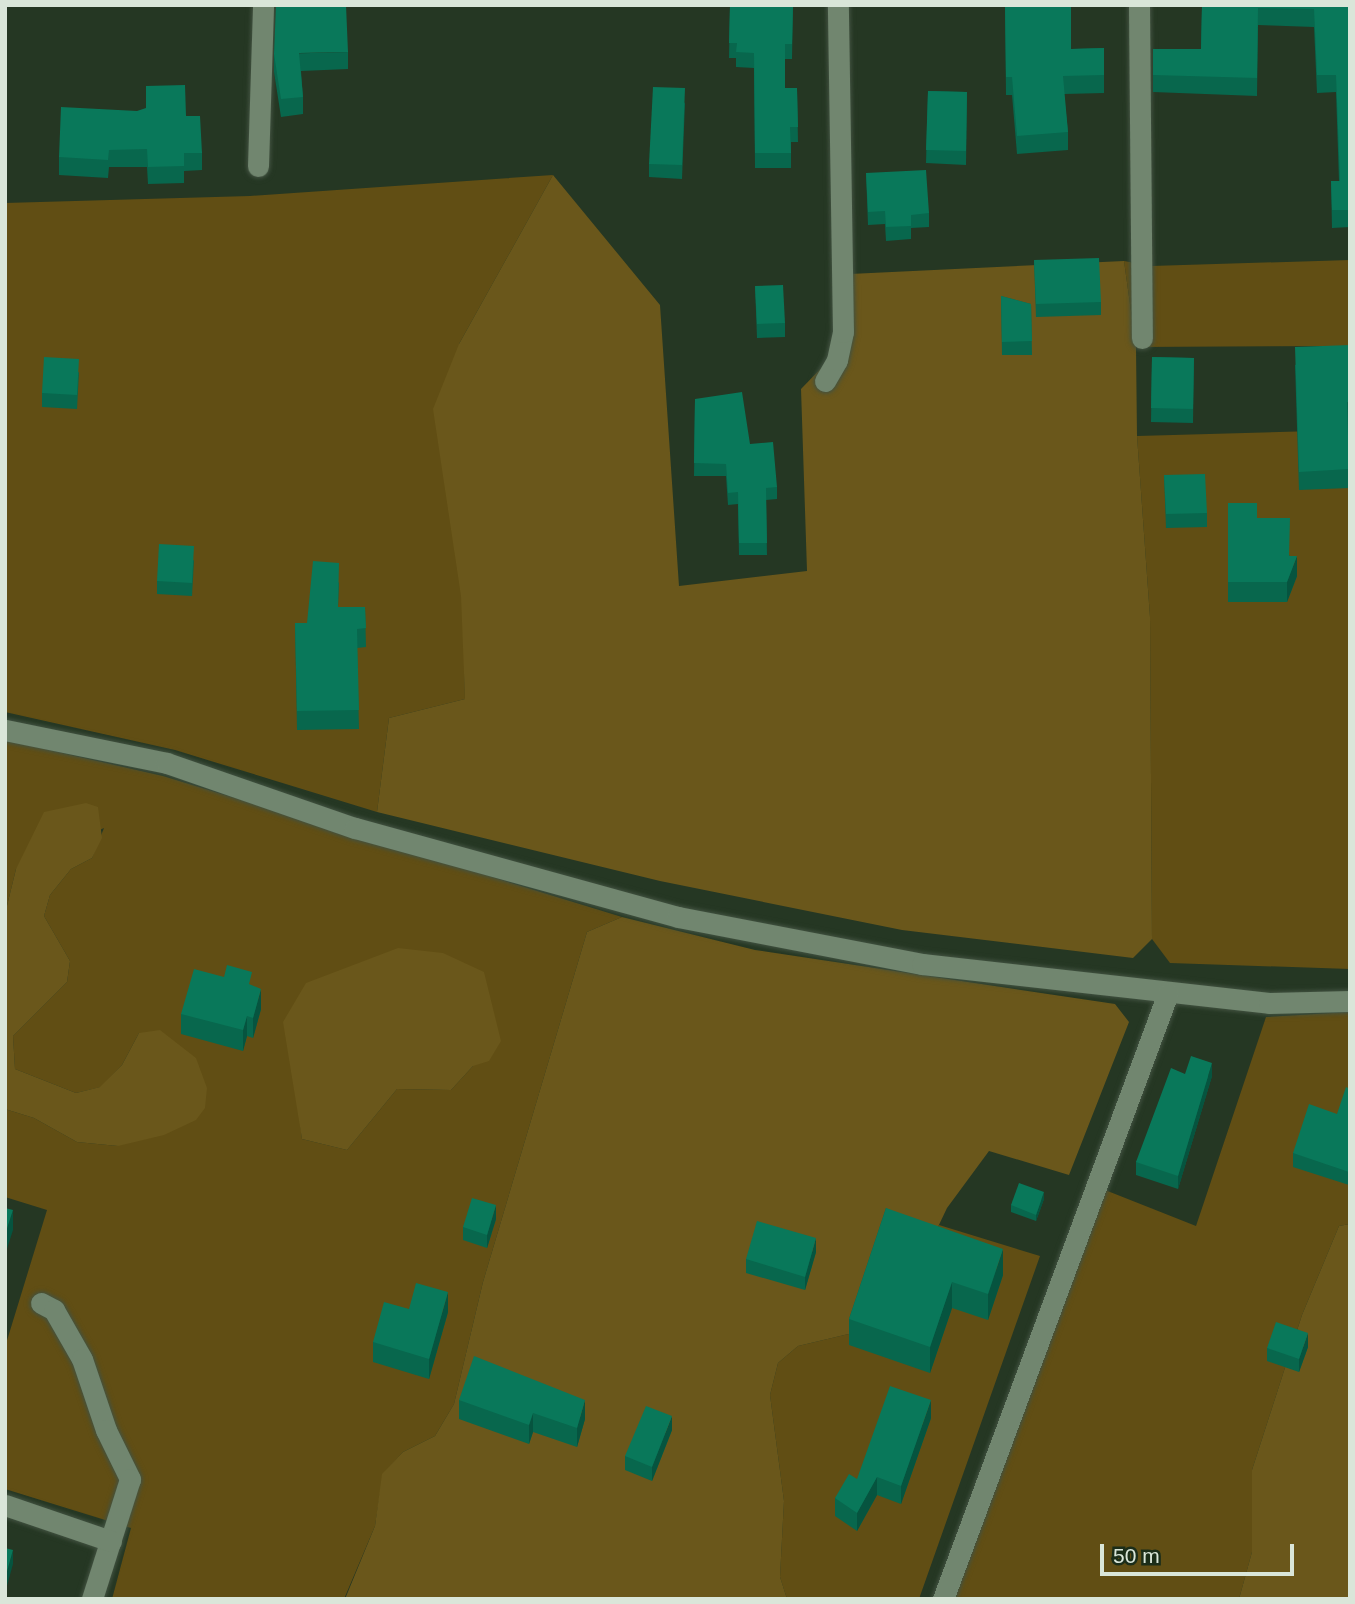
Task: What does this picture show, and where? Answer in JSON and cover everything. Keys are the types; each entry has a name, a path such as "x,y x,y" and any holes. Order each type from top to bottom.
{"street":[{"path":"258,166 263,5"},
{"path":"825,381 837,360 843,332 838,5"},
{"path":"1139,5 1142,338"},
{"path":"5,730 167,763 355,828 678,917 922,964 1269,1003 1350,1001"},
{"path":"943,1599 1168,993"},
{"path":"41,1303 54,1310 82,1359 106,1430 130,1479 92,1599"},
{"path":"5,1505 111,1541"}],"shaded area":[{"path":"553,175 459,344 465,699 389,718 377,812 175,750 5,712 5,203 250,196"},
{"path":"553,175 660,305 679,586 807,571 801,389 831,358 850,274 1124,261 1136,347 1137,436 1150,617 1152,939 1133,958 902,930 660,881 377,812 389,718 465,699 461,596 433,409 459,344"},
{"path":"1350,260 1350,346 1136,347 1124,261 1151,266"},
{"path":"1350,430 1350,969 1170,963 1152,939 1150,617 1137,436"},
{"path":"5,740 163,776 622,917 587,932 483,1282 454,1404 435,1436 403,1452 383,1474 375,1526 344,1599 112,1599 131,1528 5,1489 5,1347 47,1210 5,1197 5,1109 34,1118 77,1142 118,1146 139,1033 122,1065 101,1087 76,1093 15,1069 13,1036 67,982 70,961 44,916 50,895 71,869 92,858 104,828 16,869 5,914","holes":["473,1066 451,1090 397,1089 347,1150 302,1139 295,1081"]},
{"path":"86,803 98,807 102,838 92,858 71,869 50,895 44,916 70,961 67,982 13,1036 15,1069 76,1093 100,1087 122,1065 139,1033 160,1030 196,1058 207,1088 205,1108 196,1120 164,1135 118,1146 77,1142 34,1118 5,1109 5,914 16,869 44,812"},
{"path":"622,917 755,950 1115,1004 1129,1022 1069,1175 989,1151 947,1208 928,1248 857,1332 798,1346 778,1363 770,1395 784,1501 780,1577 787,1599 345,1599 375,1526 382,1474 403,1452 435,1436 454,1404 483,1282 587,932"},
{"path":"398,948 443,953 484,972 501,1041 489,1061 473,1066 451,1090 397,1089 347,1150 302,1139 283,1022 306,983"},
{"path":"1350,1012 1350,1224 1339,1226 1302,1315 1252,1470 1252,1552 1239,1599 952,1599 1100,1188 1196,1226 1266,1017"},
{"path":"1350,1224 1350,1599 1239,1599 1252,1552 1252,1470 1302,1315 1339,1226"},
{"path":"939,1225 1040,1256 919,1599 787,1599 780,1577 784,1501 770,1395 778,1363 798,1346 857,1332 928,1248"}],"building":[{"path":"276,5 346,5 348,52 299,53 303,97 281,99 274,54"},
{"path":"730,5 793,5 792,44 785,44 785,88 797,88 798,127 790,127 791,153 755,153 754,53 736,52 737,43 729,43"},
{"path":"1005,5 1071,5 1071,49 1104,48 1104,75 1063,76 1068,132 1017,136 1012,77 1006,77"},
{"path":"1202,5 1350,5 1350,210 1332,210 1331,181 1340,181 1336,75 1317,75 1314,9 1258,8 1257,78 1153,75 1153,49 1201,49"},
{"path":"185,85 186,116 200,116 202,153 184,153 184,166 148,167 147,149 109,150 108,160 59,157 61,107 137,111 146,108 146,86"},
{"path":"653,87 685,88 682,165 649,164"},
{"path":"928,91 967,92 966,151 926,150"},
{"path":"926,170 929,213 911,215 911,226 886,227 885,211 868,212 866,173"},
{"path":"1099,258 1101,302 1036,304 1034,260"},
{"path":"783,285 785,323 757,324 755,286"},
{"path":"1001,296 1031,304 1032,341 1002,342"},
{"path":"1350,345 1350,402 1347,402 1349,469 1299,472 1295,347"},
{"path":"44,357 79,359 77,395 42,393"},
{"path":"1152,357 1194,358 1193,409 1151,408"},
{"path":"742,392 750,444 773,442 777,487 766,488 767,543 739,543 738,492 728,493 726,464 694,463 695,399"},
{"path":"1205,474 1207,513 1166,514 1164,475"},
{"path":"1228,503 1257,503 1257,518 1290,518 1289,556 1297,556 1287,582 1228,582"},
{"path":"1350,508 1350,594 1349,594"},
{"path":"159,544 194,546 192,583 157,581"},
{"path":"313,561 339,563 338,607 365,607 366,628 357,629 359,710 297,711 295,623 307,623"},
{"path":"227,965 252,972 249,984 261,989 253,1018 247,1016 243,1030 181,1014 194,969 224,977"},
{"path":"1191,1056 1212,1063 1178,1176 1136,1162 1171,1068 1185,1074"},
{"path":"1346,1087 1350,1089 1349,1172 1293,1153 1309,1104 1337,1114"},
{"path":"1019,1183 1044,1192 1036,1215 1011,1205"},
{"path":"472,1198 496,1205 487,1235 463,1227"},
{"path":"5,1208 13,1210 5,1235"},
{"path":"886,1208 1003,1249 988,1294 952,1282 930,1347 849,1319"},
{"path":"757,1221 816,1238 805,1277 746,1259"},
{"path":"416,1283 448,1292 429,1359 373,1342 384,1302 409,1309"},
{"path":"1276,1322 1308,1333 1299,1359 1267,1348"},
{"path":"474,1356 585,1400 577,1428 533,1413 529,1425 459,1400"},
{"path":"890,1386 931,1400 901,1486 877,1477 857,1513 835,1498 849,1474 857,1479"},
{"path":"646,1406 672,1416 652,1467 625,1456"},
{"path":"5,1548 13,1550 5,1579"}]}
